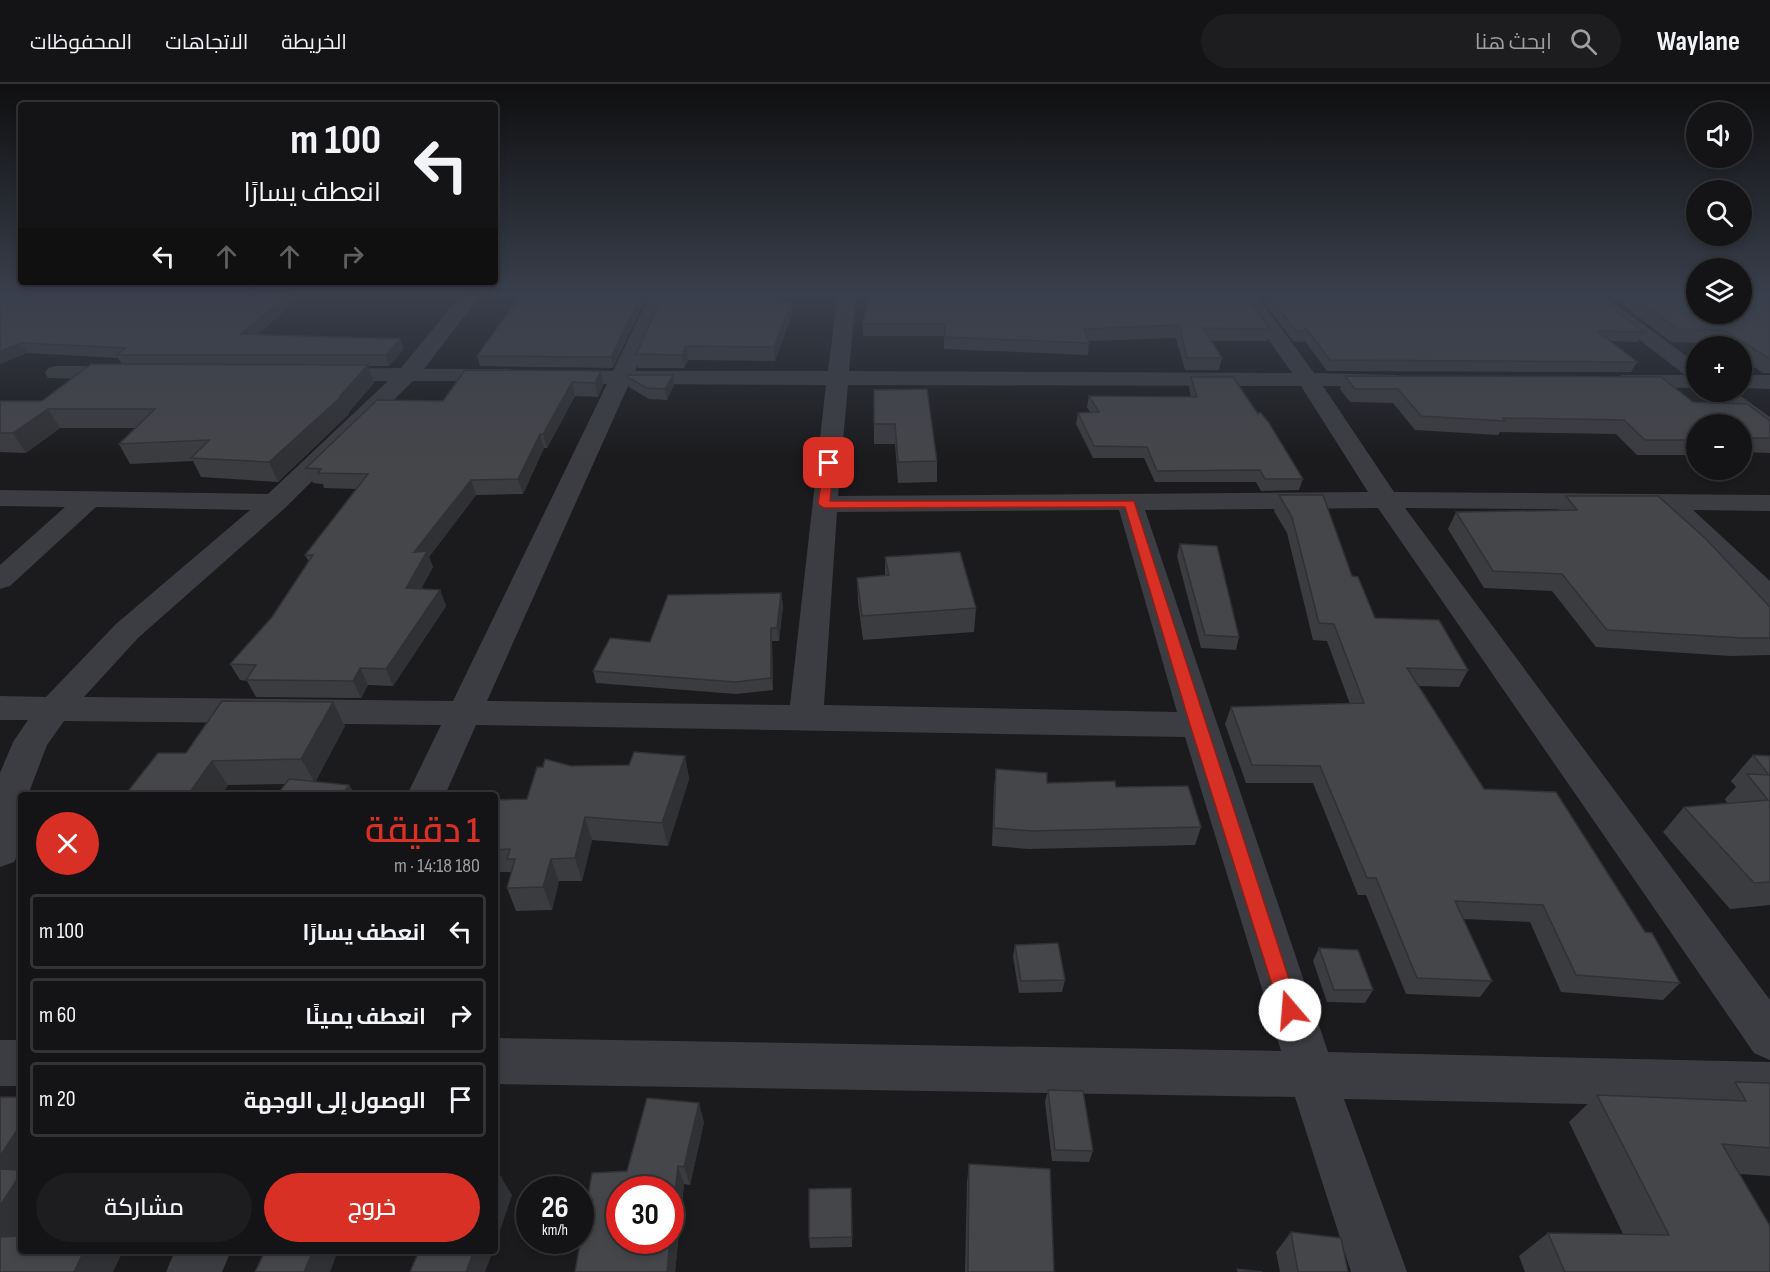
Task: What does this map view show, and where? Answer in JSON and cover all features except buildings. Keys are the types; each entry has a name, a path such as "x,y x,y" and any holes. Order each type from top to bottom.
{"street":[{"path":"0,851 4,807 31,742 54,709 127,631 276,502 408,374 429,348"},
{"path":"427,792 634,348"},
{"path":"806,717 824,504 842,348"},
{"path":"1285,348 1386,500 1770,1038"},
{"path":"1663,348 1686,366"},
{"path":"56,374 138,373"},
{"path":"301,374 620,378 1414,381"},
{"path":"1602,382 1686,382"},
{"path":"1752,382 1770,382"},
{"path":"1735,402 1770,428"},
{"path":"0,498 276,502"},
{"path":"0,580 90,499"},
{"path":"824,504 1386,500 1770,503"},
{"path":"1130,503 1197,725 1311,1076 1379,1272"},
{"path":"1670,503 1770,597"},
{"path":"0,708 806,717 1197,725"},
{"path":"498,1061 1770,1084"},
{"path":"0,1063 18,1063"},
{"path":"194,1272 203,1254"}],"route":[{"path":"829,463 824,504 1130,503 1197,725 1290,1010"}]}
